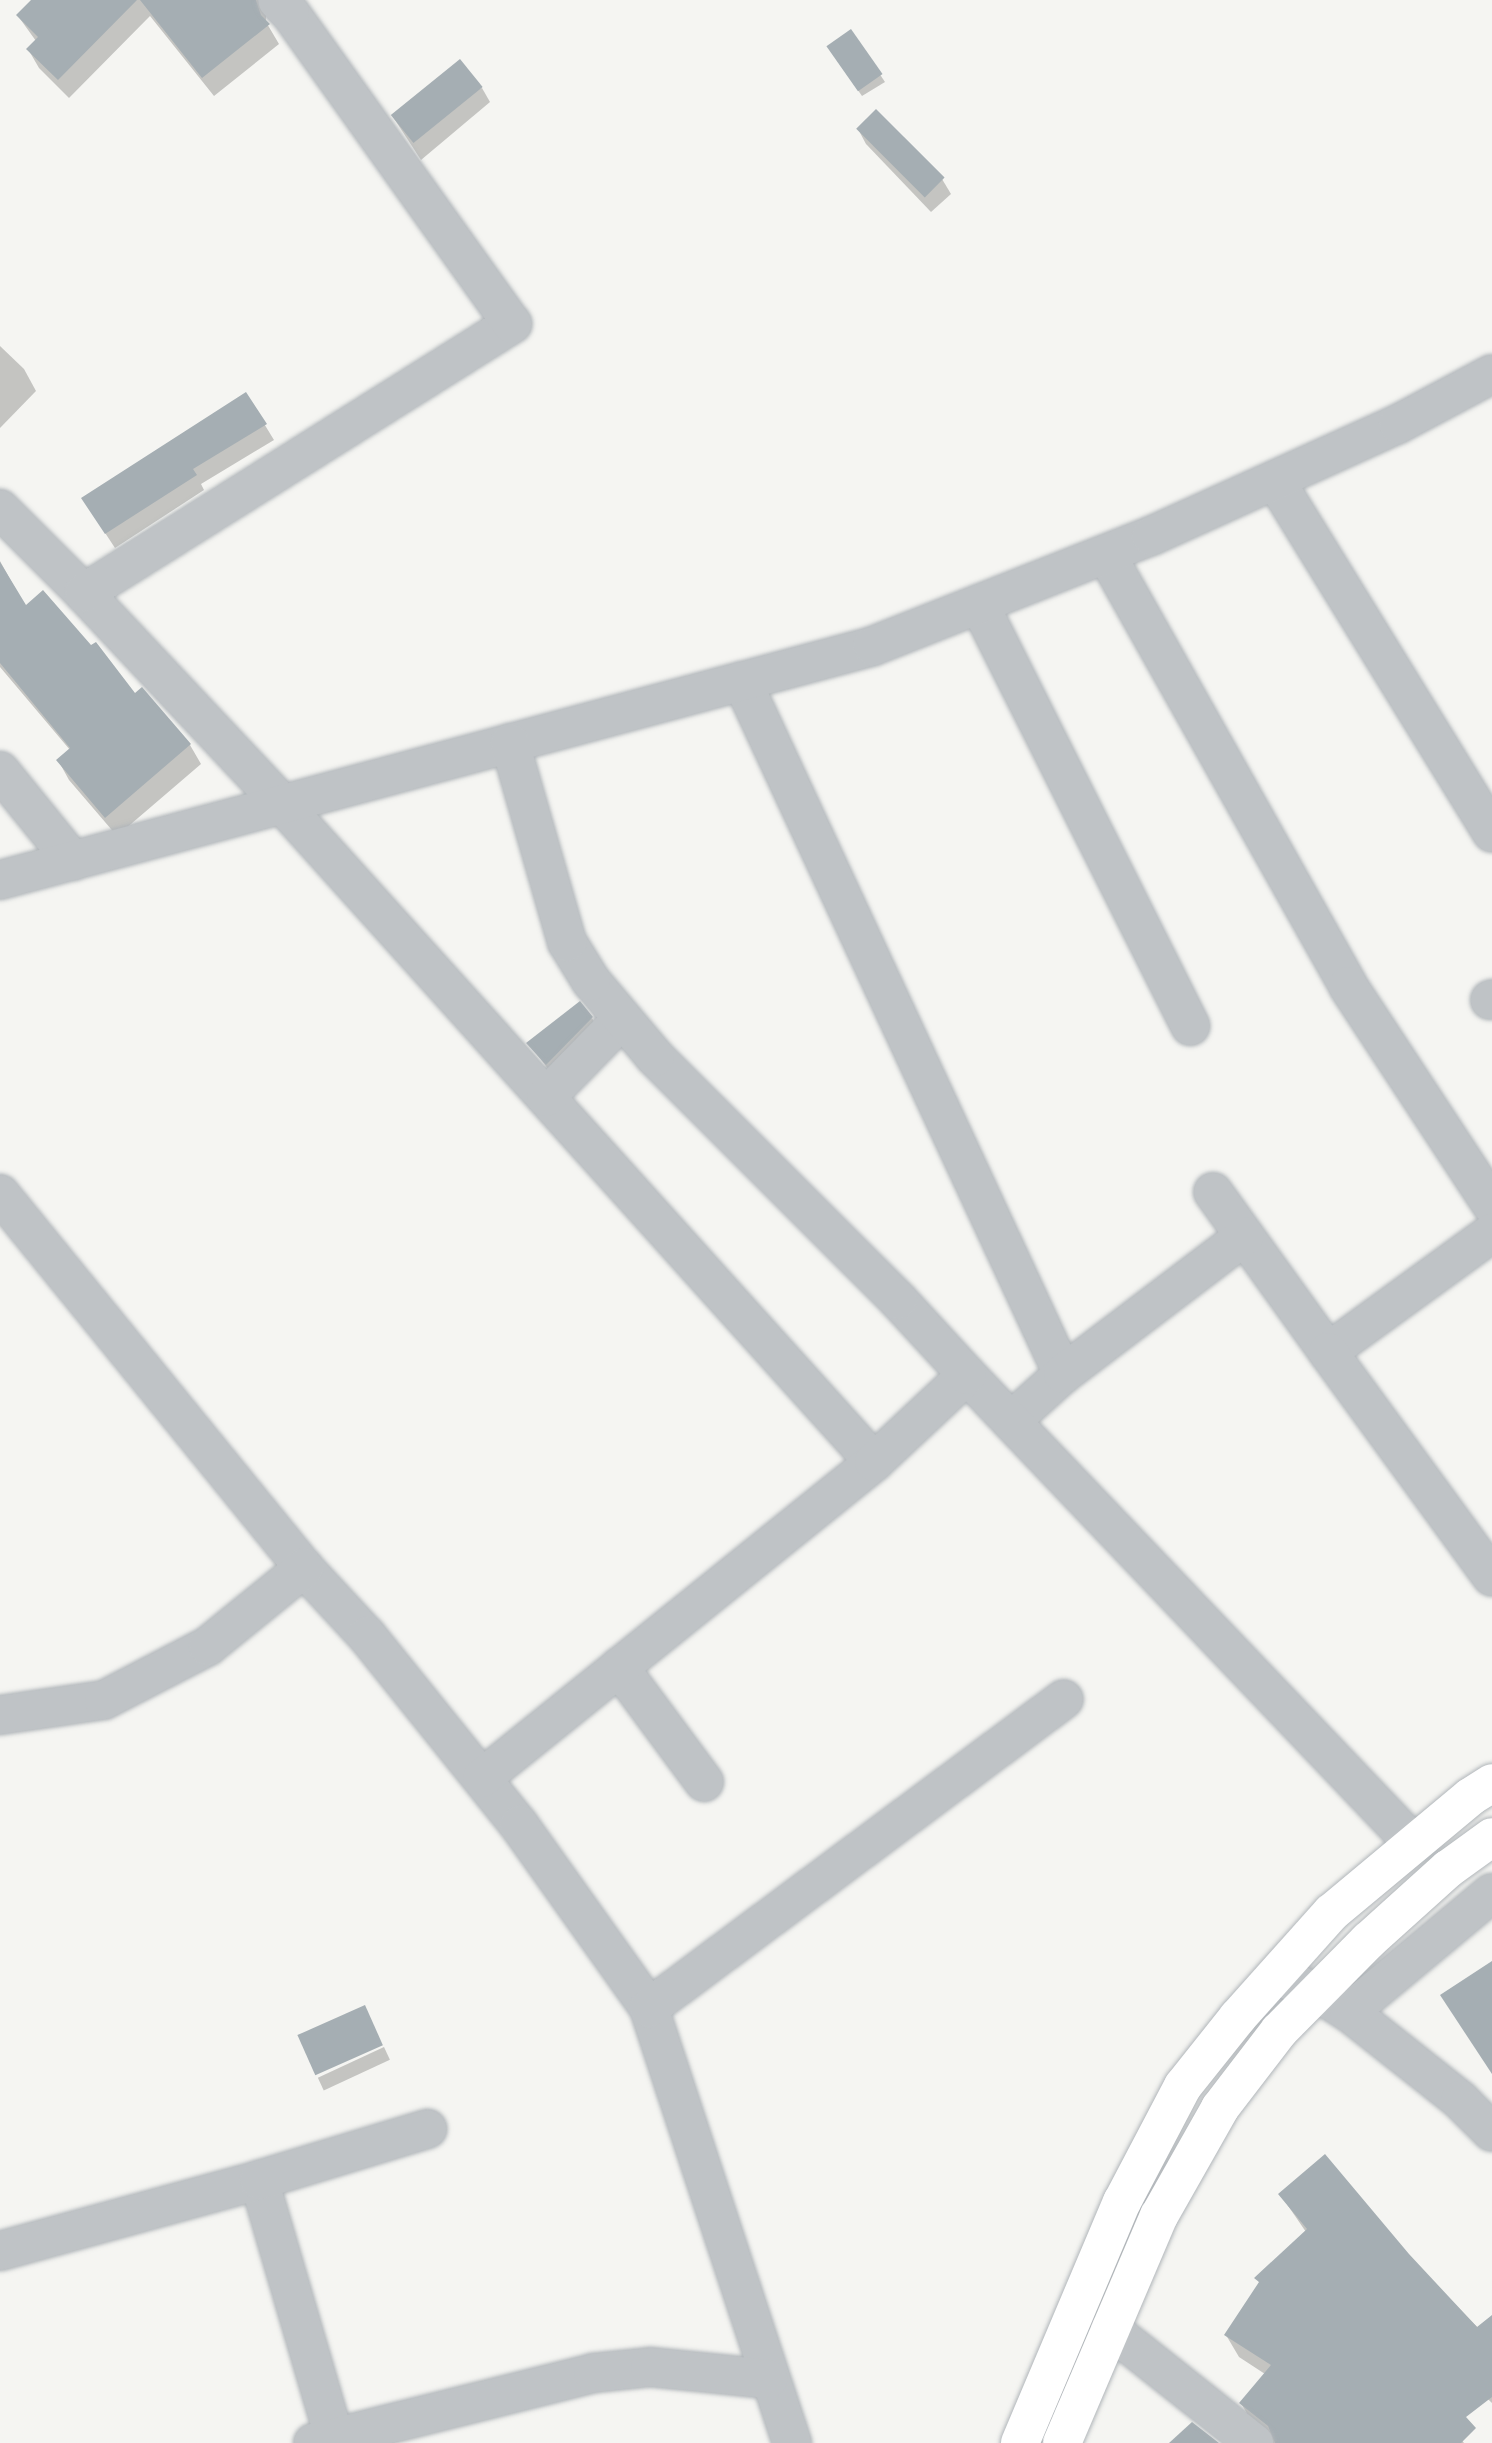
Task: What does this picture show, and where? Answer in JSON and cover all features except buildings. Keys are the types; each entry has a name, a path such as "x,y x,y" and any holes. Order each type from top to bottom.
{"main road":[{"path":"1020,2443 1122,2202 1183,2086 1238,2017 1331,1913 1413,1844 1492,1783"},
{"path":"1062,2443 1159,2216 1220,2108 1279,2031 1334,2002 1368,1941 1438,1878 1492,1837"}],"street":[{"path":"84,593 512,324 290,13 277,0"},
{"path":"0,880 873,646 1105,554 1488,385"},
{"path":"1275,480 1492,833"},
{"path":"0,509 84,593 282,804 874,1462"},
{"path":"1105,554 1348,986 1492,1205"},
{"path":"979,604 1190,1026"},
{"path":"742,681 1063,1374"},
{"path":"510,743 567,942 591,981 622,1020 967,1375 1413,1844"},
{"path":"0,771 73,861"},
{"path":"546,1097 622,1020"},
{"path":"1213,1192 1492,1577"},
{"path":"0,1194 304,1568 367,1636 482,1778 519,1825 649,2008 768,2378 792,2443"},
{"path":"1328,1352 1492,1233"},
{"path":"1011,1421 1063,1374 1245,1236"},
{"path":"482,1778 874,1462 967,1375"},
{"path":"0,1715 104,1700 208,1646 304,1568"},
{"path":"619,1667 704,1782"},
{"path":"649,2008 1064,1699"},
{"path":"1334,2002 1492,1893"},
{"path":"1276,1975 1334,2002 1460,2100 1492,2132"},
{"path":"0,2251 259,2180 427,2129"},
{"path":"259,2180 328,2441 593,2372 650,2367 768,2378"},
{"path":"1110,2329 1254,2443"},
{"path":"768,2378 769,2443"}]}
